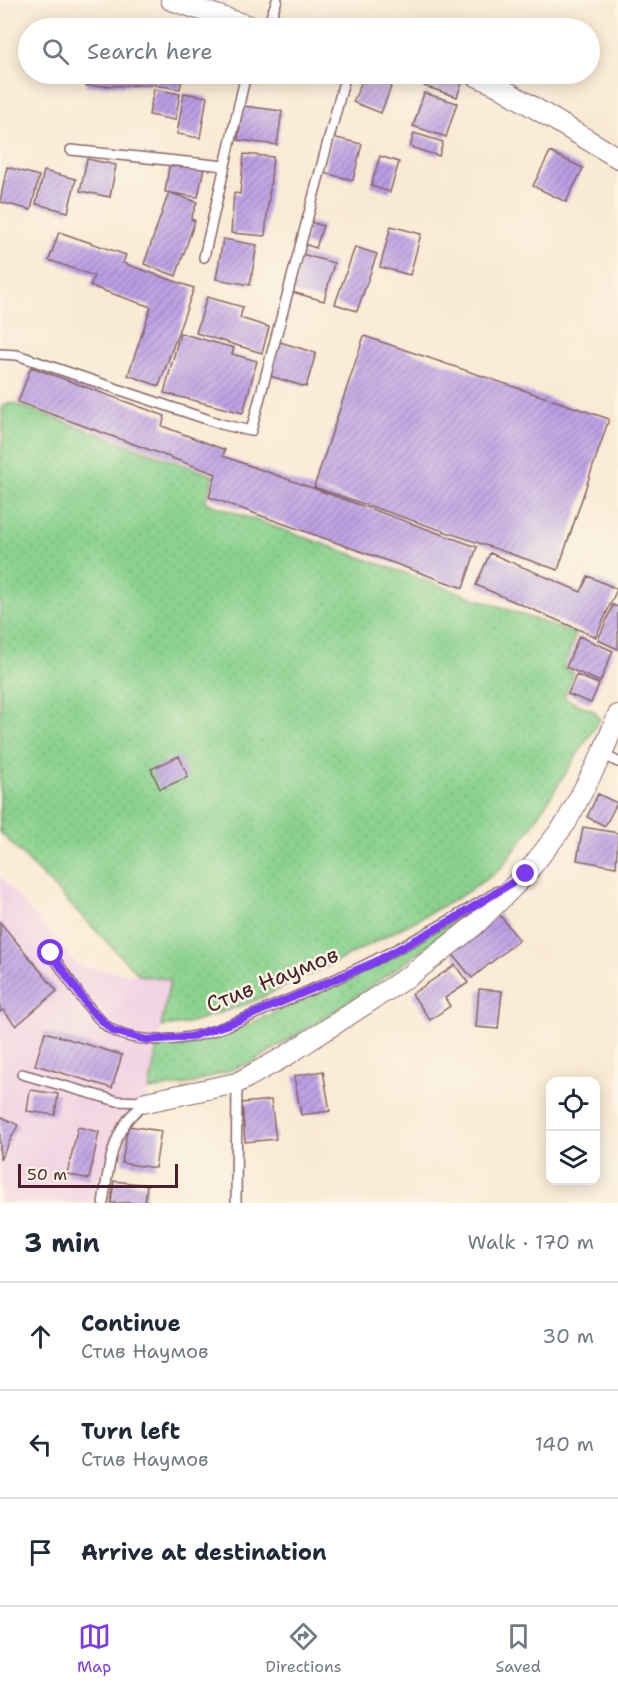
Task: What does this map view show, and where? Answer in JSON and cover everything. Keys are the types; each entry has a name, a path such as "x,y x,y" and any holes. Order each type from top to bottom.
{"street":[{"path":"171,0 225,18"},
{"path":"494,84 618,158"},
{"name":"Стив Наумов","path":"146,1102 237,1083 284,1057 412,974 475,925 526,874 566,823 610,758 618,715"}],"lane":[{"path":"271,18 278,0"},
{"path":"204,257 244,84"},
{"path":"0,354 17,355 221,424 251,431 343,84"},
{"path":"71,150 225,166"},
{"name":"Стив Наумов","path":"51,953 90,1009 113,1031 147,1040 190,1037 237,1021 373,963 454,919 526,874"},
{"name":"Стив Наумов","path":"22,1074 117,1101 146,1102"},
{"path":"236,1203 237,1083"},
{"path":"103,1203 111,1157 118,1137 129,1118 146,1102"}],"shaded area":[{"path":"0,876 78,966 170,980 146,1102 129,1118 89,1203 0,1203"}],"green space":[{"path":"13,403 214,476 205,502 576,634 563,668 574,673 564,698 594,711 600,719 532,826 500,870 456,899 352,954 250,1003 185,1024 161,1027 170,980 139,975 0,832 0,466 3,437 2,406"},
{"path":"473,910 409,960 335,1011 253,1062 194,1083 149,1090 157,1046 182,1046 232,1032 312,994"}],"building":[{"path":"86,84 151,84 151,85 86,86"},
{"path":"154,84 181,84 180,89"},
{"path":"361,84 392,84 381,113 353,102"},
{"path":"425,84 462,84 457,97 424,86"},
{"path":"154,89 180,94 175,120 149,115"},
{"path":"184,93 207,97 200,138 177,134"},
{"path":"424,93 457,103 446,137 413,126"},
{"path":"243,106 282,111 277,145 238,140"},
{"path":"414,133 443,142 439,156 410,147"},
{"path":"332,137 362,144 353,180 324,173"},
{"path":"550,152 583,168 566,202 533,186"},
{"path":"244,154 273,157 265,236 231,233 234,193 240,194"},
{"path":"380,156 399,162 390,192 371,186"},
{"path":"87,159 116,165 110,197 80,191"},
{"path":"170,161 204,167 198,197 171,193 197,202 191,219 195,221 176,276 144,264 169,192 165,192"},
{"path":"7,167 39,176 31,210 0,202"},
{"path":"44,171 76,179 68,212 36,204"},
{"path":"311,222 323,226 316,248 304,244"},
{"path":"391,226 421,234 410,275 380,267"},
{"path":"59,232 126,255 123,263 194,288 159,386 128,375 151,307 90,286 94,276 49,260"},
{"path":"223,239 257,245 250,285 216,279"},
{"path":"355,247 377,254 357,311 335,304"},
{"path":"302,254 334,263 324,301 292,292"},
{"path":"207,297 243,307 240,318 269,327 262,353 196,333"},
{"path":"180,333 234,348 232,354 257,361 243,413 164,393"},
{"path":"364,336 609,419 558,570 314,487"},
{"path":"280,342 316,353 306,387 270,376"},
{"path":"31,367 165,416 162,426 225,450 223,456 477,547 463,588 209,497 216,474 18,402"},
{"path":"490,553 581,592 588,576 617,589 596,637 476,585"},
{"path":"613,605 618,607 618,649 598,640"},
{"path":"579,636 613,651 600,682 566,667"},
{"path":"576,675 599,684 591,703 568,694"},
{"path":"179,756 188,777 160,789 151,769"},
{"path":"598,794 617,803 605,826 587,817"},
{"path":"583,827 618,833 616,867 577,860"},
{"path":"499,914 519,940 472,978 451,952"},
{"path":"0,922 57,991 16,1026 3,1010 0,1012"},
{"path":"455,965 468,983 445,998 450,1006 430,1020 412,994"},
{"path":"479,989 502,991 498,1029 476,1027"},
{"path":"45,1032 122,1055 112,1088 35,1065"},
{"path":"323,1071 330,1111 301,1115 294,1076"},
{"path":"30,1090 58,1094 55,1115 27,1111"},
{"path":"271,1100 276,1139 245,1142 242,1103"},
{"path":"0,1116 18,1125 0,1160"},
{"path":"128,1126 161,1131 155,1168 122,1163"},
{"path":"78,1127 99,1132 89,1179 67,1174"},
{"path":"114,1181 147,1185 145,1203 111,1203"}],"route":[{"path":"51,953 90,1009 113,1031 147,1040 190,1037 237,1021 373,963 454,919 526,874"}]}
